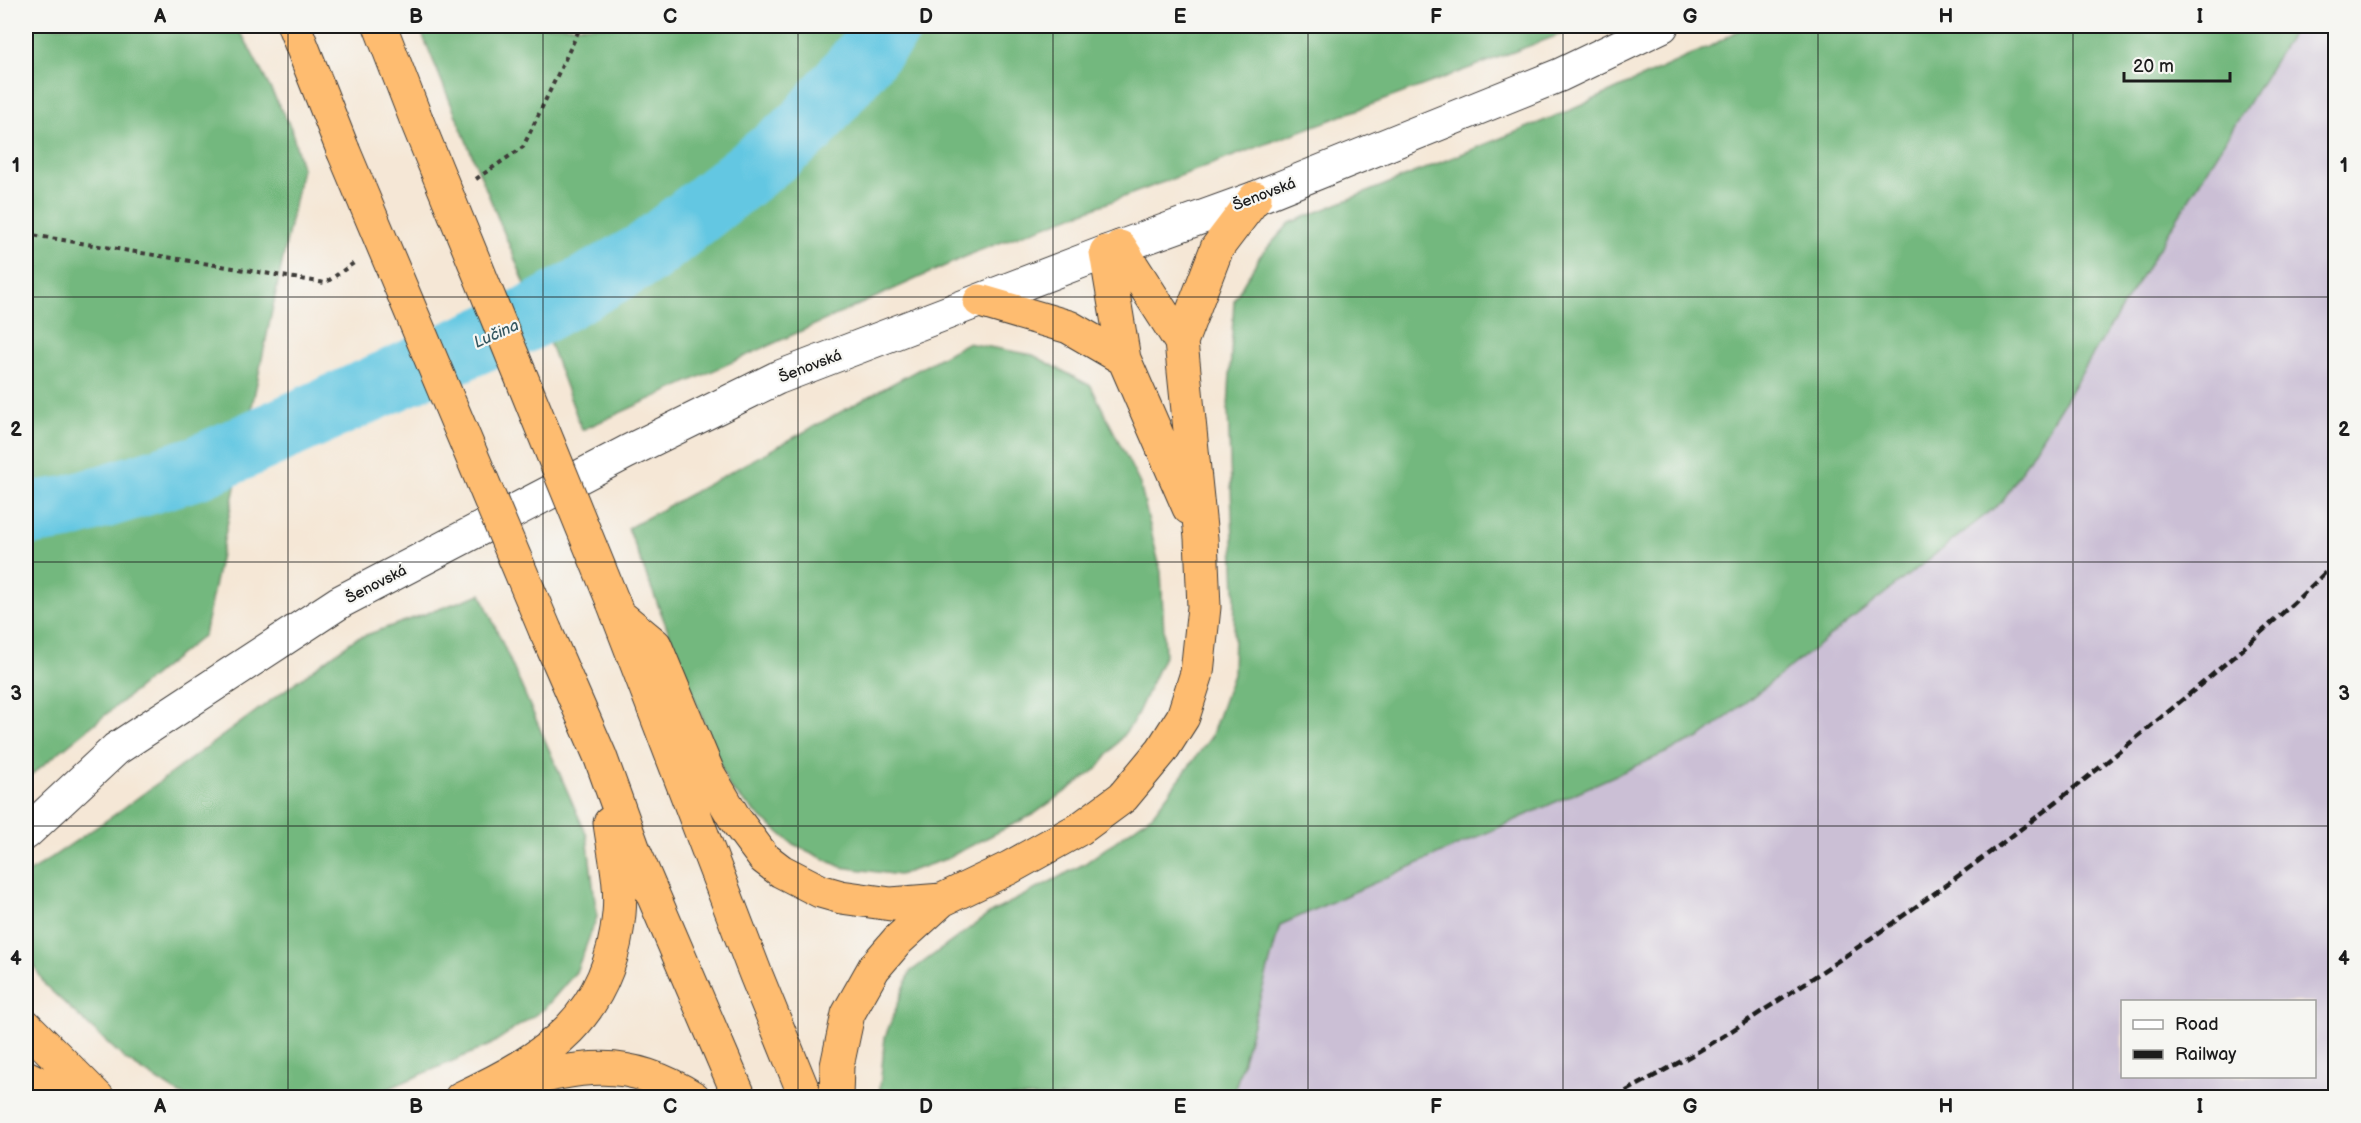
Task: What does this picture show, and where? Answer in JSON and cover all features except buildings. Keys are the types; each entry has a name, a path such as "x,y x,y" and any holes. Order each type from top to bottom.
{"highway":[{"path":"273,26 313,76"},
{"path":"294,26 343,150 600,756 635,853 740,1098"},
{"path":"380,26 616,609 756,975 806,1098"},
{"path":"836,1098 837,1066 848,1014 874,968 898,940 942,900 1009,868 1081,828 1123,797 1162,750 1183,717 1197,673 1204,607 1202,538 1181,342 1217,248 1255,198"},
{"path":"1113,250 1181,342"},
{"path":"1113,250 1124,359 1202,538"},
{"path":"980,301 1069,327 1124,359"},
{"path":"616,609 655,645 709,775 735,819 764,858 781,871 820,891 841,897 891,904 942,900"},
{"path":"462,1097 519,1069 562,1036 580,1019 592,1002 604,976 618,922 619,885 600,756"},
{"path":"26,1026 98,1098"},
{"path":"462,1097 573,1070 609,1068 629,1069 660,1079 694,1098"},
{"path":"26,1077 68,1098"}],"street":[{"name":"Šenovská","path":"26,833 116,749 340,602 627,452 777,378 1255,198 1560,75 1662,26"}],"path":[{"path":"523,147 581,26"},
{"path":"26,234 325,283"}],"shaded area":[{"path":"2296,26 2335,26 2335,1097 1233,1098 1280,925 1701,737 2002,502"}],"green space":[{"path":"26,26 234,26 244,38 291,128 302,168 204,635 26,779"},
{"path":"419,26 1583,26 978,251 582,430 551,347"},
{"path":"1746,26 2296,26 2002,502 1701,737 1280,925 1233,1097 879,1097 885,1037 910,972 992,912 1084,864 1153,814 1211,737 1233,674 1235,592 1228,409 1234,300 1260,256 1290,223 1573,109 1713,45"},
{"path":"967,343 1033,355 1091,386 1140,484 1161,572 1165,654 1134,721 1097,769 1034,814 943,860 899,875 841,867 793,844 729,787 628,528"},
{"path":"481,594 587,836 597,917 576,972 544,1009 490,1045 369,1097 188,1098 126,1060 45,985 26,951 26,875 114,815 355,639"},
{"path":"639,1091 650,1097 567,1097 581,1094"}],"waterway":[{"name":"Lučina","path":"26,514 67,508 199,467 526,320 647,253 805,128 890,26"}],"railway":[{"path":"1614,1098 1697,1052 1762,1012 1865,942 2016,833 2199,686 2255,638 2336,562"}]}
